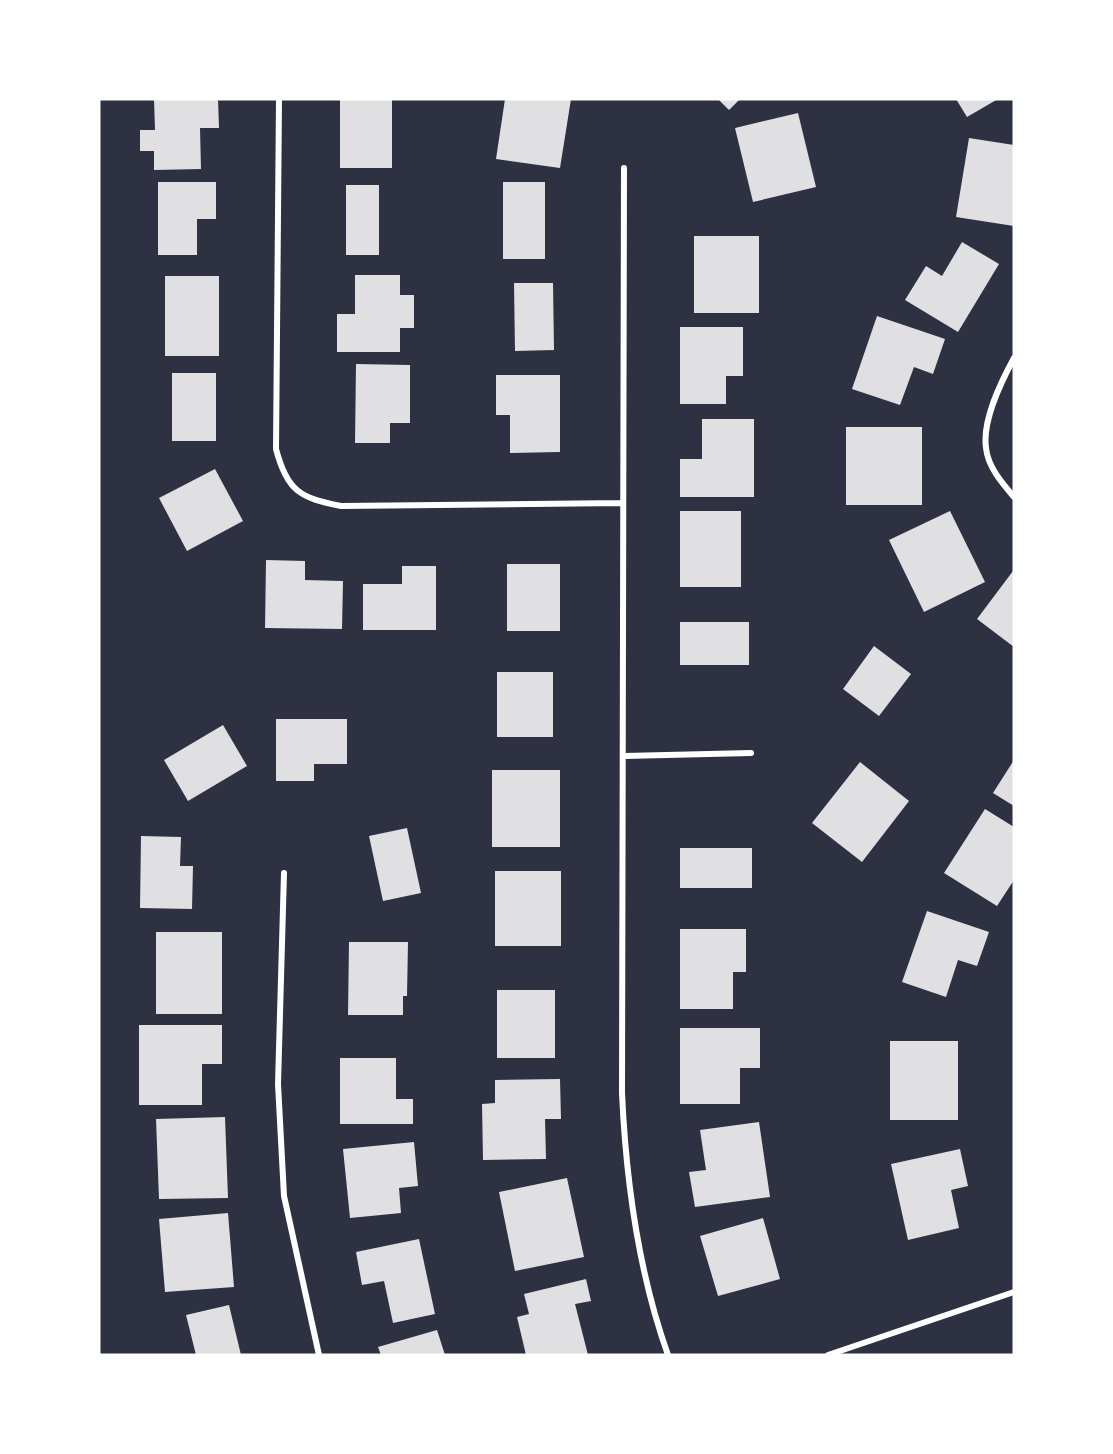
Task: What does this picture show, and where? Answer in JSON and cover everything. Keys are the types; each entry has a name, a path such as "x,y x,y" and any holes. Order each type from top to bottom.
{"street":[{"path":"279,99 276,449 282,473 294,489 313,501 341,506 623,503"},
{"path":"624,168 622,1093 625,1167 655,1315 668,1355"},
{"path":"1014,358 991,407 986,448 997,478 1014,497"},
{"path":"624,756 751,753"},
{"path":"284,873 278,1084 284,1196 319,1355"},
{"path":"828,1355 1014,1292"}],"building":[{"path":"154,99 218,99 219,128 200,128 201,169 154,170 154,151 140,151 140,130 155,130"},
{"path":"340,99 392,99 392,168 340,168"},
{"path":"505,99 571,99 560,168 496,159"},
{"path":"718,99 740,99 729,110"},
{"path":"956,99 998,99 967,117"},
{"path":"798,113 816,187 753,202 735,128"},
{"path":"969,138 1014,145 1014,226 956,217"},
{"path":"158,182 216,182 216,219 197,219 197,255 158,255"},
{"path":"503,182 545,182 545,259 503,259"},
{"path":"346,185 379,185 379,255 346,255"},
{"path":"694,236 759,236 759,313 694,313"},
{"path":"962,242 999,264 958,332 905,300 926,266 942,276"},
{"path":"355,275 400,275 400,295 414,295 414,328 400,328 400,352 337,352 337,314 355,314"},
{"path":"165,276 219,276 219,356 165,356"},
{"path":"514,283 553,283 554,350 515,351"},
{"path":"877,316 945,339 933,374 914,367 900,405 852,389"},
{"path":"680,327 743,327 743,376 726,376 726,404 680,404"},
{"path":"356,364 410,365 410,423 390,423 390,443 355,443"},
{"path":"172,373 216,373 216,441 172,441"},
{"path":"496,375 560,375 560,452 510,453 510,415 496,415"},
{"path":"702,419 754,419 754,497 680,497 680,459 702,459"},
{"path":"846,427 922,427 922,505 846,505"},
{"path":"215,469 243,521 187,551 159,498"},
{"path":"680,511 741,511 741,587 680,587"},
{"path":"950,511 985,582 924,612 889,540"},
{"path":"266,560 305,561 305,580 343,581 342,629 265,628"},
{"path":"507,564 560,564 560,631 507,631"},
{"path":"402,566 436,566 436,630 363,630 363,584 402,584"},
{"path":"1014,572 1014,647 977,619"},
{"path":"680,622 749,622 749,665 680,665"},
{"path":"874,646 911,674 879,716 843,689"},
{"path":"497,672 553,672 553,737 497,737"},
{"path":"276,719 347,719 347,764 314,764 314,781 276,781"},
{"path":"223,725 247,766 188,801 164,760"},
{"path":"1014,760 1014,806 993,793"},
{"path":"860,762 909,801 862,862 812,823"},
{"path":"492,770 560,770 560,847 492,847"},
{"path":"985,809 1014,827 1014,880 997,906 944,873"},
{"path":"407,828 421,893 383,901 369,836"},
{"path":"141,836 181,837 180,866 193,866 192,909 140,908"},
{"path":"680,848 752,848 752,888 680,888"},
{"path":"495,871 561,871 561,946 495,946"},
{"path":"927,911 989,932 977,966 958,960 946,997 902,982"},
{"path":"680,929 746,929 746,972 733,972 733,1009 680,1009"},
{"path":"156,932 222,932 222,1014 156,1014"},
{"path":"349,942 408,942 407,996 403,996 403,1015 348,1015"},
{"path":"497,990 555,990 555,1058 497,1058"},
{"path":"139,1025 222,1025 222,1064 202,1064 202,1105 139,1105"},
{"path":"680,1028 760,1028 760,1068 740,1068 740,1104 680,1104"},
{"path":"890,1041 958,1041 958,1120 890,1120"},
{"path":"340,1058 396,1058 396,1099 413,1099 413,1124 340,1124"},
{"path":"560,1079 561,1119 545,1119 546,1159 483,1160 482,1104 495,1103 495,1080"},
{"path":"225,1117 228,1198 159,1199 156,1119"},
{"path":"759,1122 770,1197 695,1207 689,1172 706,1170 700,1130"},
{"path":"414,1142 418,1186 399,1188 401,1213 350,1218 343,1149"},
{"path":"960,1149 968,1186 951,1190 959,1228 908,1240 891,1164"},
{"path":"567,1178 584,1257 515,1271 499,1192"},
{"path":"228,1213 234,1287 165,1292 159,1219"},
{"path":"763,1218 780,1279 718,1296 700,1236"},
{"path":"419,1239 435,1314 393,1323 384,1281 362,1285 356,1252"},
{"path":"586,1279 591,1301 575,1304 588,1355 526,1355 517,1317 529,1314 524,1294"},
{"path":"229,1305 241,1355 196,1355 186,1315"},
{"path":"437,1330 445,1355 381,1355 378,1347"}]}
